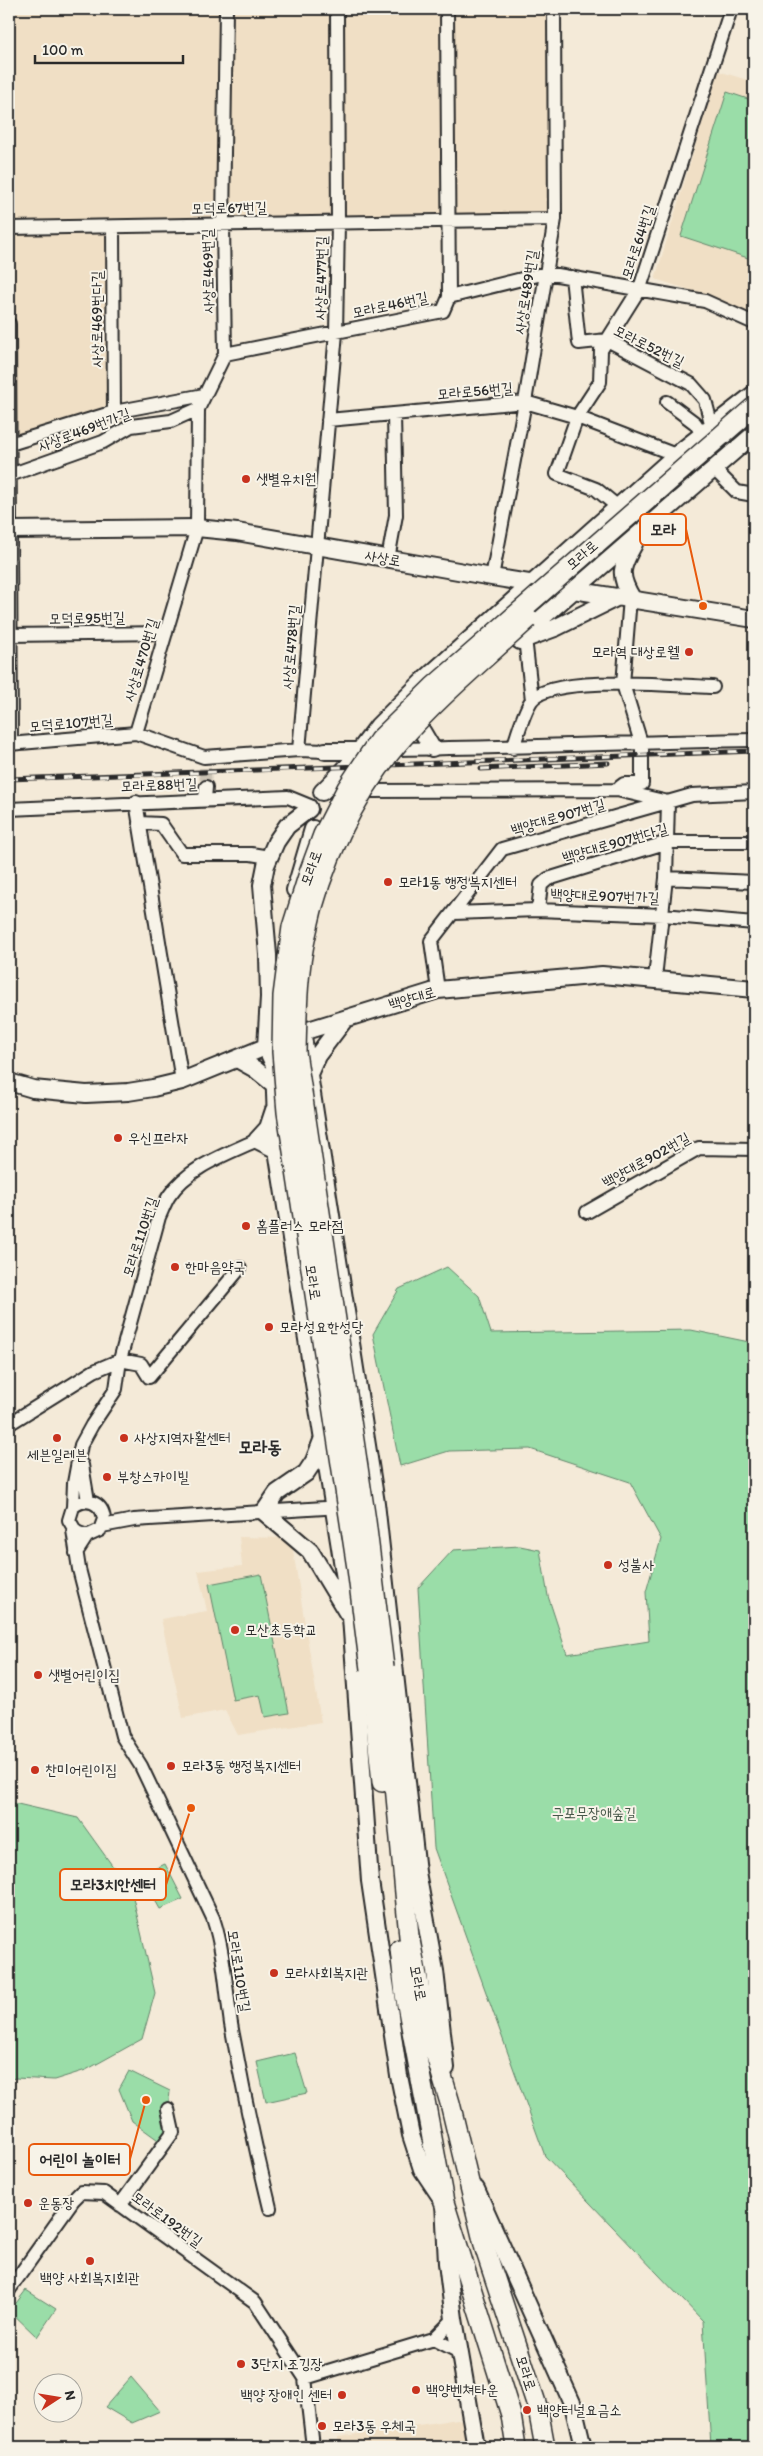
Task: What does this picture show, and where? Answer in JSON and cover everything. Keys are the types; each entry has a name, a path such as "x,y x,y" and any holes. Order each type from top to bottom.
{"highway":[{"name":"모라로","path":"545,2447 538,2409 485,2249 450,2102 427,2025 409,1936 377,1668 357,1568 287,1112 282,1052 283,996 295,918 324,835 347,788 379,740 433,686 754,407"},
{"name":"모라로","path":"516,2447 511,2415 444,2202 405,1994 366,1521 296,1052 297,998 306,935 321,881 338,840 379,768 441,698 573,579 754,432"}],"main road":[{"name":"모라로","path":"322,792 344,770 404,698 676,455 754,394"},
{"name":"모라로","path":"356,804 397,749 418,726 754,432"},
{"name":"사상로","path":"10,530 197,528 237,532 316,547 754,620"},
{"path":"509,646 627,598 623,582 623,563 639,534"},
{"path":"499,578 513,600"},
{"path":"418,726 432,748"},
{"path":"325,751 358,751"},
{"path":"325,751 344,770"},
{"path":"334,789 342,791 356,804 358,817 355,825 343,837 327,838 313,829 309,822 309,807 322,792 334,789"},
{"name":"모라로","path":"309,807 287,826 276,842 269,857 262,885 268,955 271,1044 277,1102 277,1150 351,1617 370,1880 399,2076 410,2135 422,2169 444,2202"},
{"name":"모라로","path":"271,1044 279,952 313,829"},
{"name":"모라로","path":"343,837 328,865 313,922 304,989 302,1032 376,1502 417,1872 435,1971 450,2102"},
{"name":"백양대로","path":"9,1082 33,1089 86,1094 128,1092 182,1081 302,1032 438,990 602,975 655,978 754,989"},
{"path":"309,1074 317,1056 345,1019"},
{"path":"237,1059 255,1069 276,1086"},
{"path":"277,1102 268,1128 257,1140 277,1150"},
{"path":"286,1199 290,1204 307,1205 316,1198 325,1181"},
{"path":"323,1438 314,1461 306,1473 277,1493 264,1512 310,1551 351,1617"},
{"path":"463,2160 573,2405 582,2447"},
{"path":"444,2202 447,2263 454,2319 476,2447"}],"street":[{"name":"사상로469번길","path":"197,528 198,409 225,354 223,225 226,9"},
{"name":"사상로477번길","path":"316,547 336,333 338,223 337,9"},
{"path":"447,9 450,221 449,297"},
{"name":"사상로489번길","path":"499,578 555,219 554,9"},
{"name":"모라로64번길","path":"618,507 596,489 556,474 577,416 600,382 601,350 640,288 731,9"},
{"name":"모덕로67번길","path":"9,228 555,219"},
{"name":"사상로469번다길","path":"113,226 114,412"},
{"name":"모라로46번길","path":"225,354 443,311 449,297 546,273 640,288 705,301 754,323"},
{"name":"모라로52번길","path":"572,278 579,343 608,340 691,384 705,400 708,431"},
{"path":"9,324 10,744"},
{"path":"10,444 114,412 204,394"},
{"name":"모라로56번길","path":"328,420 525,402 577,416 676,455"},
{"path":"667,402 694,423 708,431"},
{"name":"사상로469번가길","path":"10,474 103,442 131,426 172,421 198,409"},
{"path":"388,559 396,515 394,414"},
{"path":"713,468 736,492 754,495"},
{"name":"사상로470번길","path":"136,733 197,528"},
{"name":"사상로478번길","path":"299,750 316,547"},
{"path":"617,790 624,784 642,784 640,741 623,684 627,598"},
{"name":"모덕로95번길","path":"10,635 166,633"},
{"path":"512,748 532,700 525,638"},
{"path":"532,700 555,687 623,684 713,687"},
{"path":"136,733 205,762 299,750 325,751"},
{"name":"모덕로107번길","path":"10,744 136,733"},
{"path":"397,749 512,748 640,741 754,740"},
{"path":"367,791 617,790 668,802 666,878 655,978"},
{"name":"백양대로907번길","path":"438,990 431,941 502,850 692,795 754,792"},
{"name":"모라로88번길","path":"9,809 136,802 205,793 288,797 309,807"},
{"path":"136,802 182,1081"},
{"path":"139,823 161,824 182,854 251,854 269,857"},
{"name":"백양대로907번다길","path":"538,910 541,885 548,879 668,842 754,842"},
{"path":"666,878 754,882"},
{"name":"백양대로907번가길","path":"454,913 538,910 663,915 754,923"},
{"name":"모라로110번길","path":"257,1140 200,1168 169,1196 159,1217 120,1360 116,1390 81,1445 74,1483 73,1507 69,1516 74,1530 76,1552 122,1736 140,1766 213,1918 218,1933 231,2024 250,2121 270,2208"},
{"name":"백양대로902번길","path":"586,1212 699,1148 754,1149"},
{"path":"9,1424 94,1371 120,1360 141,1364 149,1376 240,1268"},
{"path":"81,1445 83,1481 88,1501"},
{"path":"73,1507 80,1502 88,1501 98,1505 103,1512 102,1526 96,1533 87,1536 76,1552"},
{"path":"102,1526 134,1520 334,1508 376,1502"},
{"path":"103,1512 134,1520"},
{"path":"74,1530 87,1536"},
{"path":"120,2205 173,2132 168,2109"},
{"name":"모라로192번길","path":"9,2290 72,2200 81,2192 104,2193 255,2302 305,2378 313,2447"},
{"path":"305,2378 434,2339 454,2319"},
{"path":"434,2339 461,2353"}],"shaded area":[{"path":"9,9 549,9 551,211 542,221 113,227 114,412 10,444 9,744"},
{"path":"718,71 754,82 754,317 715,298 655,279"},
{"name":"모산초등학교","path":"239,1537 291,1538 321,1722 238,1735 225,1710 183,1718 161,1619 207,1611 198,1571 242,1566"},
{"path":"458,2419 468,2422 471,2447 338,2447 338,2437"}],"green space":[{"path":"727,92 754,101 754,260 681,236"},
{"name":"구포무장애숲길","path":"447,1267 479,1296 491,1333 691,1330 754,1343 754,2447 711,2447 703,2321 545,2156 434,1848 418,1588 453,1550 520,1546 540,1550 548,1596 567,1654 649,1641 646,1592 661,1539 630,1482 530,1449 449,1451 400,1466 373,1334 399,1289"},
{"path":"261,1574 289,1713 265,1717 260,1695 233,1700 209,1584"},
{"path":"9,1802 78,1818 132,1893 155,1993 142,2039 86,2070 54,2080 15,2078 9,2080"},
{"path":"165,1864 183,1899 160,1909 141,1875"},
{"path":"295,2053 307,2093 266,2102 257,2062"},
{"path":"129,2071 170,2091 165,2145 132,2121 119,2089"},
{"path":"26,2290 56,2309 37,2337 10,2311"},
{"path":"131,2377 160,2411 132,2423 105,2407"}],"tunnel":[{"path":"205,768 206,787"}],"railway":[{"path":"9,779 754,751"},
{"path":"481,769 608,763"}],"place":[{"name":"샛별유치원","path":"246,479"},
{"name":"모라","path":"703,606"},
{"name":"모라역 대상로웰","path":"689,652"},
{"name":"모라1동 행정복지센터","path":"388,882"},
{"name":"우신프라자","path":"118,1138"},
{"name":"홈플러스 모라점","path":"246,1226"},
{"name":"한마음약국","path":"175,1267"},
{"name":"모라성요한성당","path":"269,1327"},
{"name":"세븐일레븐","path":"57,1438"},
{"name":"사상지역자활센터","path":"124,1438"},
{"name":"부창스카이빌","path":"107,1477"},
{"name":"성불사","path":"608,1565"},
{"name":"모산초등학교","path":"235,1630"},
{"name":"샛별어린이집","path":"38,1675"},
{"name":"모라3동 행정복지센터","path":"171,1766"},
{"name":"찬미어린이집","path":"35,1770"},
{"name":"모라3치안센터","path":"191,1808"},
{"name":"모라사회복지관","path":"274,1973"},
{"name":"어린이 놀이터","path":"146,2100"},
{"name":"운동장","path":"28,2203"},
{"name":"백양 사회복지회관","path":"90,2261"},
{"name":"3단지 조깅장","path":"241,2364"},
{"name":"백양벤쳐타운","path":"416,2390"},
{"name":"백양 장애인 센터","path":"342,2395"},
{"name":"백양터널요금소","path":"527,2410"},
{"name":"모라3동 우체국","path":"322,2426"}],"district":[{"name":"모라동","path":"260,1447"}]}
